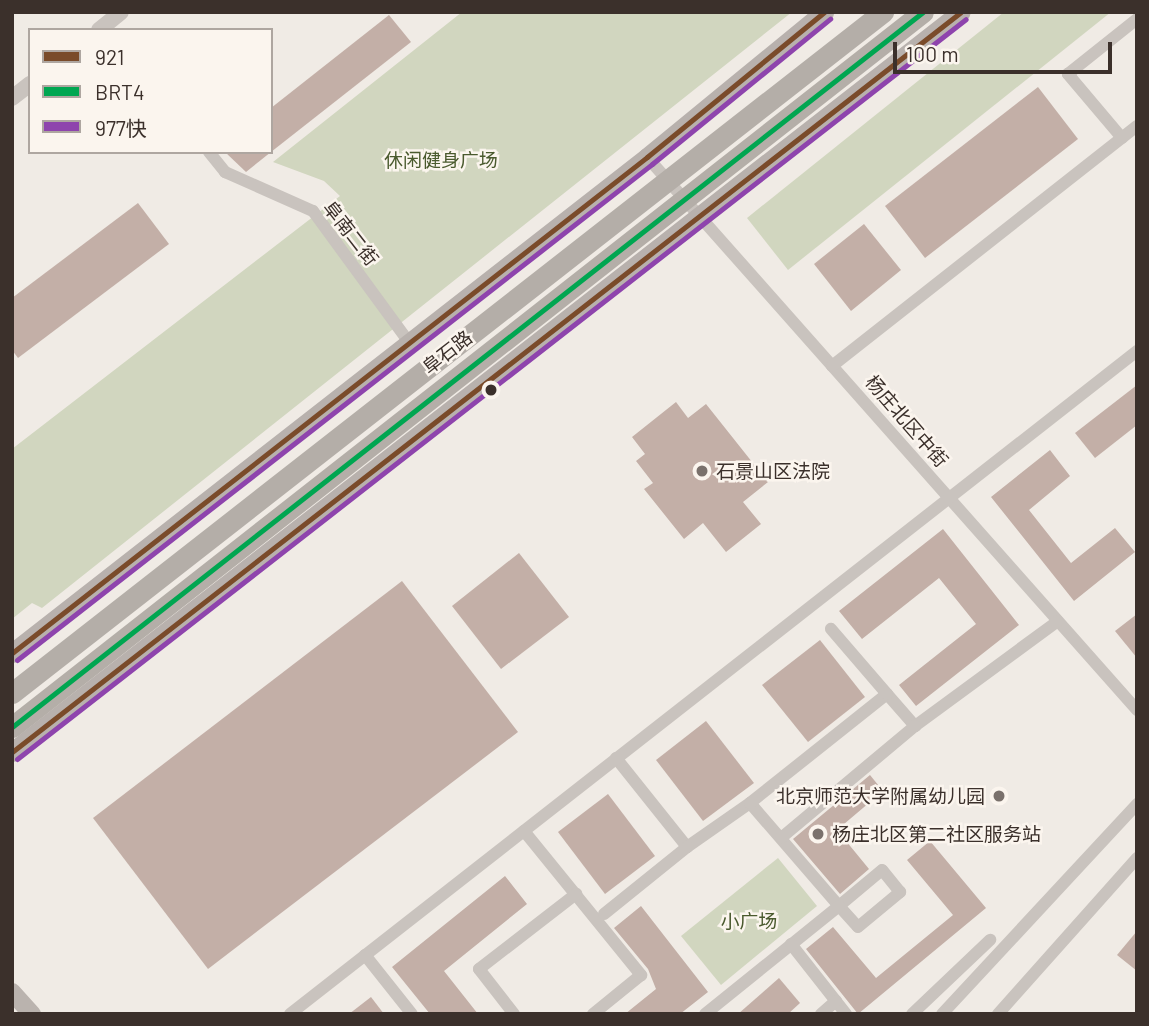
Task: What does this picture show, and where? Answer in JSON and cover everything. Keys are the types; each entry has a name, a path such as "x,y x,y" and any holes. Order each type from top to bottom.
{"highway":[{"name":"阜石路","path":"12,693 883,12"},
{"name":"阜石路","path":"12,727 923,12"}],"main road":[{"name":"阜石路","path":"12,653 408,341 647,157 824,12"},
{"path":"12,752 961,12"},
{"path":"12,992 32,1014"}],"street":[{"path":"106,27 121,12"},
{"path":"1122,138 1068,74 1137,19"},
{"path":"12,98 28,86"},
{"path":"832,366 1137,126"},
{"name":"阜南二街","path":"211,154 225,172 313,211 408,341"},
{"name":"杨庄北区中街","path":"647,157 1137,710"},
{"path":"290,1014 1137,351"},
{"path":"781,838 915,726 1058,621"},
{"path":"831,629 915,726"},
{"path":"604,914 887,694"},
{"path":"616,758 687,847"},
{"path":"705,1014 839,906 882,870 900,892 858,928 839,906 781,838 750,803"},
{"path":"942,1014 1137,804"},
{"path":"524,831 641,975 593,1014"},
{"path":"998,1014 1137,858"},
{"path":"507,1011 479,969 576,894"},
{"path":"912,1014 990,940"},
{"path":"792,944 846,1014"},
{"path":"365,955 412,1014"},
{"path":"821,1014 836,1001"}],"green space":[{"name":"休闲健身广场","path":"462,12 792,12 42,608 32,603 12,619 12,449 340,196 324,181 273,162"},
{"path":"1004,12 1111,12 788,270 747,218"},
{"name":"小广场","path":"778,858 817,906 721,985 681,936"}],"building":[{"path":"389,15 411,42 273,150 273,106"},
{"path":"1038,87 1078,139 925,258 885,206"},
{"path":"227,154 268,154 246,172"},
{"path":"138,203 169,244 18,358 12,350 12,298"},
{"path":"864,224 901,270 851,311 814,264"},
{"path":"1137,385 1137,425 1095,458 1075,433"},
{"name":"石景山区法院","path":"676,402 688,418 706,404 768,482 743,502 761,524 726,552 703,523 684,539 644,489 653,483 636,461 645,454 632,437"},
{"path":"1050,450 1070,476 1029,510 1071,563 1115,528 1135,552 1074,601 991,497"},
{"path":"943,529 1019,625 916,706 899,685 976,624 939,578 862,639 839,611"},
{"path":"519,553 569,617 501,669 452,606"},
{"path":"402,581 518,732 208,969 93,818"},
{"path":"1137,614 1137,658 1115,631"},
{"path":"820,640 865,697 808,742 762,685"},
{"path":"706,721 754,783 703,821 656,760"},
{"name":"杨庄北区第二社区服务站","path":"870,775 883,791 837,830 869,869 840,894 793,839"},
{"path":"608,794 655,856 605,894 558,832"},
{"path":"930,841 986,908 858,1014 806,949 833,927 876,978 953,915 907,860"},
{"path":"505,876 527,904 444,971 478,1014 430,1014 392,967"},
{"path":"641,906 708,992 680,1014 625,1014 656,989 648,969 614,928"},
{"path":"1137,931 1137,971 1117,955"},
{"path":"779,978 800,1003 788,1014 738,1014"},
{"path":"371,997 384,1014 349,1014"}],"transit line":[{"name":"921","path":"12,653 647,157 824,12"},
{"name":"BRT4","path":"12,727 923,12"},
{"name":"921","path":"12,752 961,12"},
{"name":"977快","path":"17,660 652,164 830,19"},
{"name":"977快","path":"17,759 966,19"}],"place":[{"name":"石景山区法院","path":"702,471"},
{"name":"北京师范大学附属幼儿园","path":"999,796"},
{"name":"杨庄北区第二社区服务站","path":"818,834"}]}
